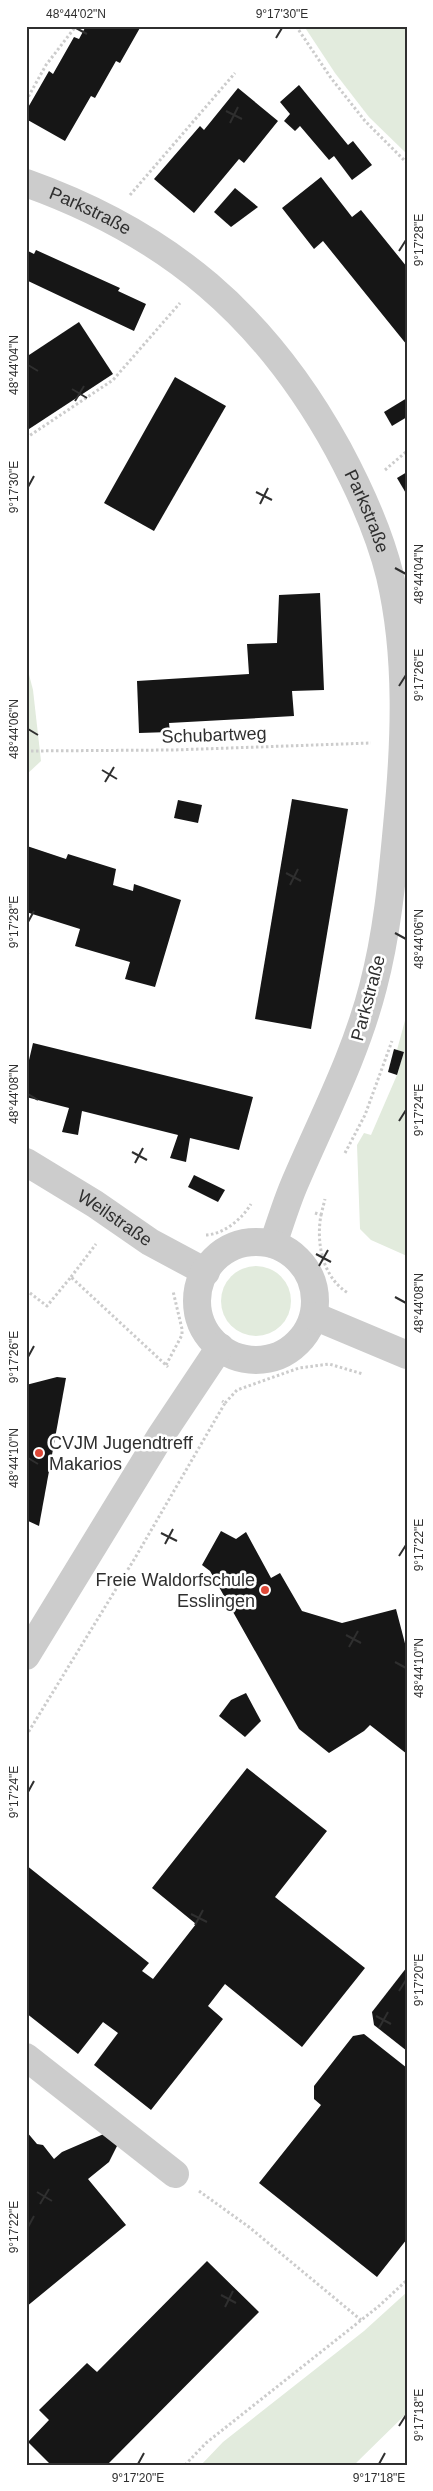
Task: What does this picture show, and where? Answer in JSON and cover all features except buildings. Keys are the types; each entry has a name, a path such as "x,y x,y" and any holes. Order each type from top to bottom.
{"street":[{"name":"Parkstraße","path":"26,183 56,194 111,219 154,243 202,277 244,318 291,373 331,436 368,508 390,577 396,611 403,685 402,815 388,912 373,987 363,1023 341,1083 294,1185 273,1244"},
{"name":"Weilstraße","path":"26,1162 116,1218 150,1242 206,1272"},
{"path":"261,1242 273,1244 294,1255 308,1272 315,1294 314,1316 308,1330 288,1350 273,1357 260,1360 246,1359 220,1347 211,1340 200,1321 198,1296 206,1272 220,1255 236,1246 261,1242"},
{"path":"314,1316 407,1355"},
{"path":"26,1656 165,1429 220,1347"},
{"path":"26,2057 175,2174"}],"path":[{"path":"26,101 50,60 76,26"},
{"path":"296,26 331,78 365,121 407,162"},
{"path":"111,219 235,73"},
{"path":"26,438 113,380 145,346 202,277"},
{"name":"Schubartweg","path":"26,751 174,750 402,742"},
{"path":"26,948 26,960"},
{"path":"71,1277 116,1218"},
{"path":"225,1403 237,1390 299,1368 329,1364 369,1375"},
{"path":"175,2174 249,2227 361,2320"},
{"path":"185,2465 206,2444 361,2320 407,2280"}],"shaded area":[{"path":"304,26 407,26 407,154 369,117 335,73"},
{"path":"26,663 33,690 41,761 26,775"},
{"path":"407,1013 407,1256 371,1240 360,1229 357,1145 364,1133 371,1135 397,1075 404,1052 397,1050"},
{"path":"256,1266 275,1272 285,1282 291,1301 285,1320 275,1330 256,1336 237,1330 227,1320 221,1301 227,1282 237,1272"},
{"path":"407,2292 407,2413 354,2465 201,2465 223,2442 364,2331"}],"place":[{"name":"CVJM Jugendtreff Makarios","path":"39,1453"},
{"name":"Freie Waldorfschule Esslingen","path":"265,1590"}]}
